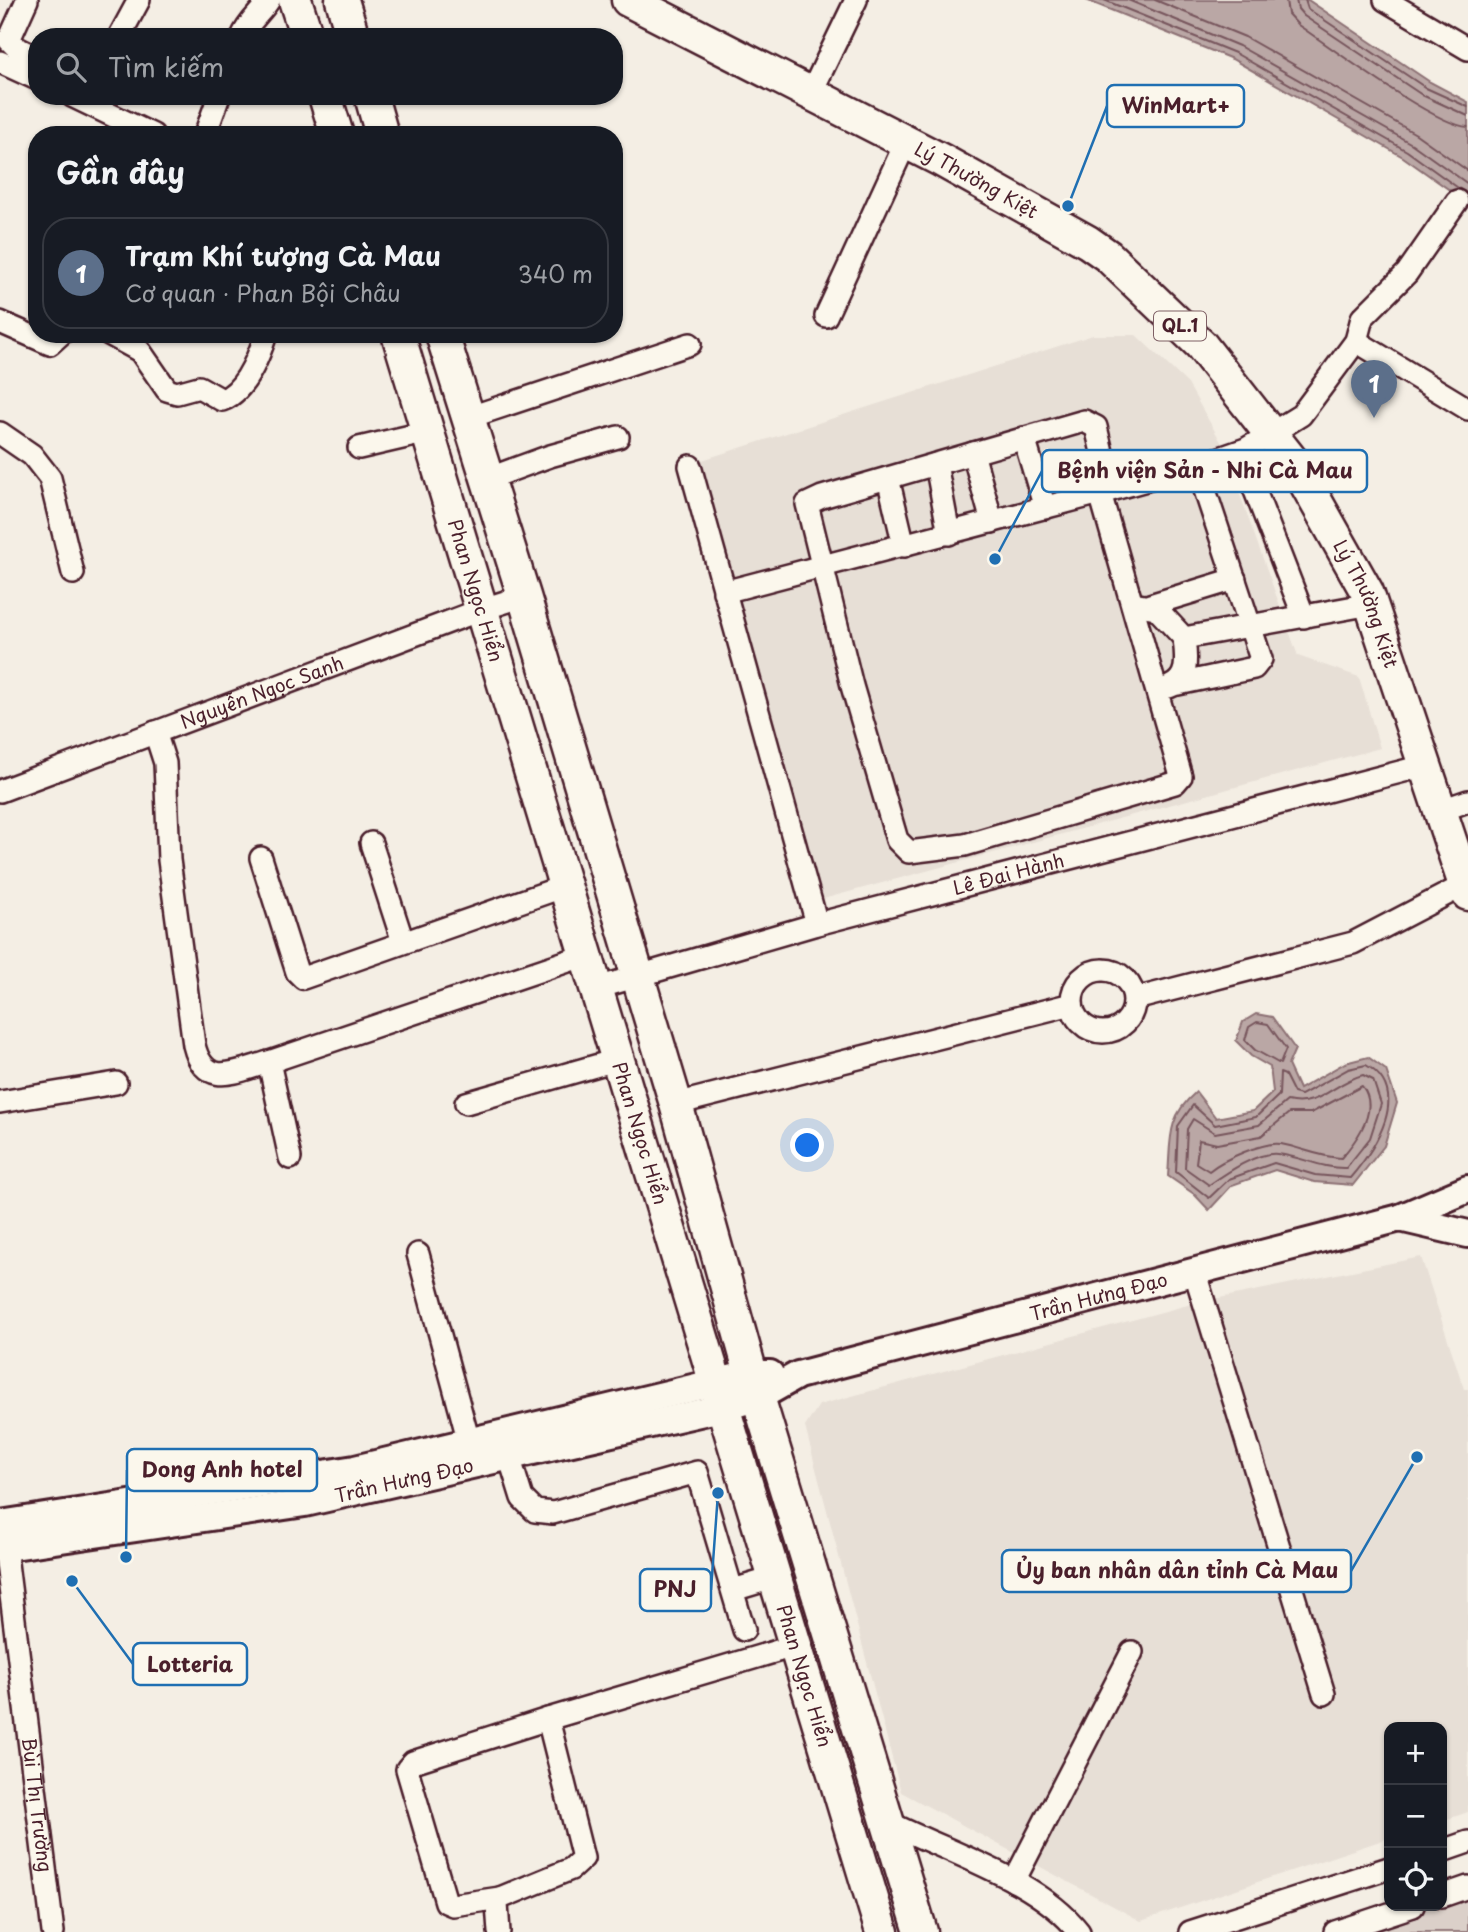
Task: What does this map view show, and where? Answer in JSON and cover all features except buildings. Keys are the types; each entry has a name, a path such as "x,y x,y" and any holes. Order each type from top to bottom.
{"highway":[{"path":"295,0 304,28"},
{"path":"342,0 350,28"},
{"name":"Lý Thường Kiệt","path":"628,0 906,142 1068,230 1108,256 1200,345 1296,466 1371,604 1423,766 1454,806 1467,887"},
{"path":"328,105 334,126"},
{"path":"374,105 379,126"},
{"name":"Phan Ngọc Hiển","path":"401,343 483,608 717,1396 882,1932"},
{"name":"Phan Ngọc Hiển","path":"445,343 524,596 676,1104 755,1385 921,1932"}],"main road":[{"name":"Trần Hưng Đạo","path":"384,1474 509,1456 755,1385 1400,1218 1468,1189"},
{"name":"Trần Hưng Đạo","path":"1400,1218 1468,1234"},
{"name":"Trần Hưng Đạo","path":"2,1531 305,1503 469,1442 717,1396"}],"street":[{"path":"27,0 9,40 28,54"},
{"path":"124,28 139,0"},
{"path":"246,28 269,0"},
{"path":"811,93 856,0"},
{"path":"1385,0 1468,49"},
{"path":"0,62 28,75"},
{"path":"91,105 134,126"},
{"path":"208,126 216,105"},
{"path":"826,316 906,142"},
{"path":"724,592 1197,466 1240,452 1272,435 1301,415 1356,341 1362,318 1407,273 1457,201"},
{"path":"0,322 28,334"},
{"path":"1356,341 1468,409"},
{"path":"125,343 140,351 167,390 177,393 200,387 222,400 232,395 250,370 261,343"},
{"path":"467,418 690,344"},
{"path":"1084,421 1093,423 1105,491 1168,687 1182,771 1175,783 965,845 909,852 897,840 821,567 807,505 810,501 1024,438 1084,421"},
{"path":"359,448 428,432"},
{"path":"0,433 32,455 50,478 73,573"},
{"path":"487,479 550,456 618,437"},
{"path":"1024,438 1045,508"},
{"path":"1240,452 1304,617"},
{"path":"973,453 992,522"},
{"path":"936,464 949,534"},
{"path":"690,466 817,924"},
{"path":"1168,687 1254,668 1261,659 1197,466"},
{"path":"888,478 904,546"},
{"path":"1142,605 1235,579"},
{"name":"Nguyễn Ngọc Sanh","path":"0,791 483,608 524,596"},
{"path":"1184,638 1371,604"},
{"path":"1142,605 1168,618 1184,638 1186,669 1168,687"},
{"path":"155,732 165,763 169,860 198,1062 216,1074 269,1062 586,955"},
{"name":"Lê Đại Hành","path":"597,988 817,924 1423,766"},
{"path":"371,843 403,942"},
{"path":"261,858 297,972 303,978 565,886"},
{"path":"1135,999 1353,943 1467,887"},
{"path":"1096,970 1120,974 1128,982 1135,999 1130,1020 1122,1027 1101,1033 1081,1024 1072,1004 1077,983 1096,970"},
{"path":"676,1104 1072,1004"},
{"path":"466,1103 616,1060"},
{"path":"269,1062 290,1158"},
{"path":"0,1102 116,1083"},
{"path":"418,1254 469,1442"},
{"path":"1195,1273 1324,1694"},
{"path":"509,1456 522,1498 535,1511 553,1513 697,1472 744,1630"},
{"name":"Bùi Thị Trường","path":"2,1531 53,1932"},
{"path":"733,1590 773,1578"},
{"path":"548,1719 583,1858 571,1869 500,1898 453,1905 446,1902 407,1769 426,1758 548,1719 794,1646"},
{"path":"1014,1881 1132,1652"},
{"path":"886,1821 1014,1881 1067,1916 1079,1932"},
{"path":"1447,1849 1468,1842"},
{"path":"1190,1932 1384,1870"},
{"path":"1447,1894 1468,1887"},
{"path":"499,1932 500,1898"},
{"path":"1335,1932 1398,1911"}],"shaded area":[{"path":"1093,335 1136,335 1188,384 1221,442 1298,656 1359,677 1380,748 823,899 699,461"},
{"path":"1421,1257 1464,1389 1468,1389 1468,1812 1447,1819 1447,1722 1384,1722 1384,1840 1141,1921 901,1792 805,1427 819,1405 1195,1303"},
{"path":"1468,1893 1468,1932 1343,1932 1411,1911 1447,1911 1447,1904"}],"water":[{"path":"1086,0 1308,0 1430,82 1468,102 1468,203 1403,157 1232,59"},
{"path":"1256,1014 1272,1017 1295,1049 1288,1065 1299,1089 1345,1063 1368,1057 1386,1070 1397,1103 1384,1146 1353,1185 1314,1182 1275,1170 1232,1185 1209,1210 1194,1194 1168,1176 1172,1130 1179,1111 1196,1092 1216,1118 1253,1111 1273,1092 1270,1067 1251,1056 1236,1041 1243,1022"}],"place":[{"name":"WinMart+","path":"1068,206"},
{"name":"Trạm Khí tượng Cà Mau","path":"1374,418"},
{"name":"Bệnh viện Sản - Nhi Cà Mau","path":"995,559"},
{"name":"Ủy ban nhân dân tỉnh Cà Mau","path":"1417,1457"},
{"name":"PNJ","path":"718,1493"},
{"name":"Dong Anh hotel","path":"126,1557"},
{"name":"Lotteria","path":"72,1581"}]}
